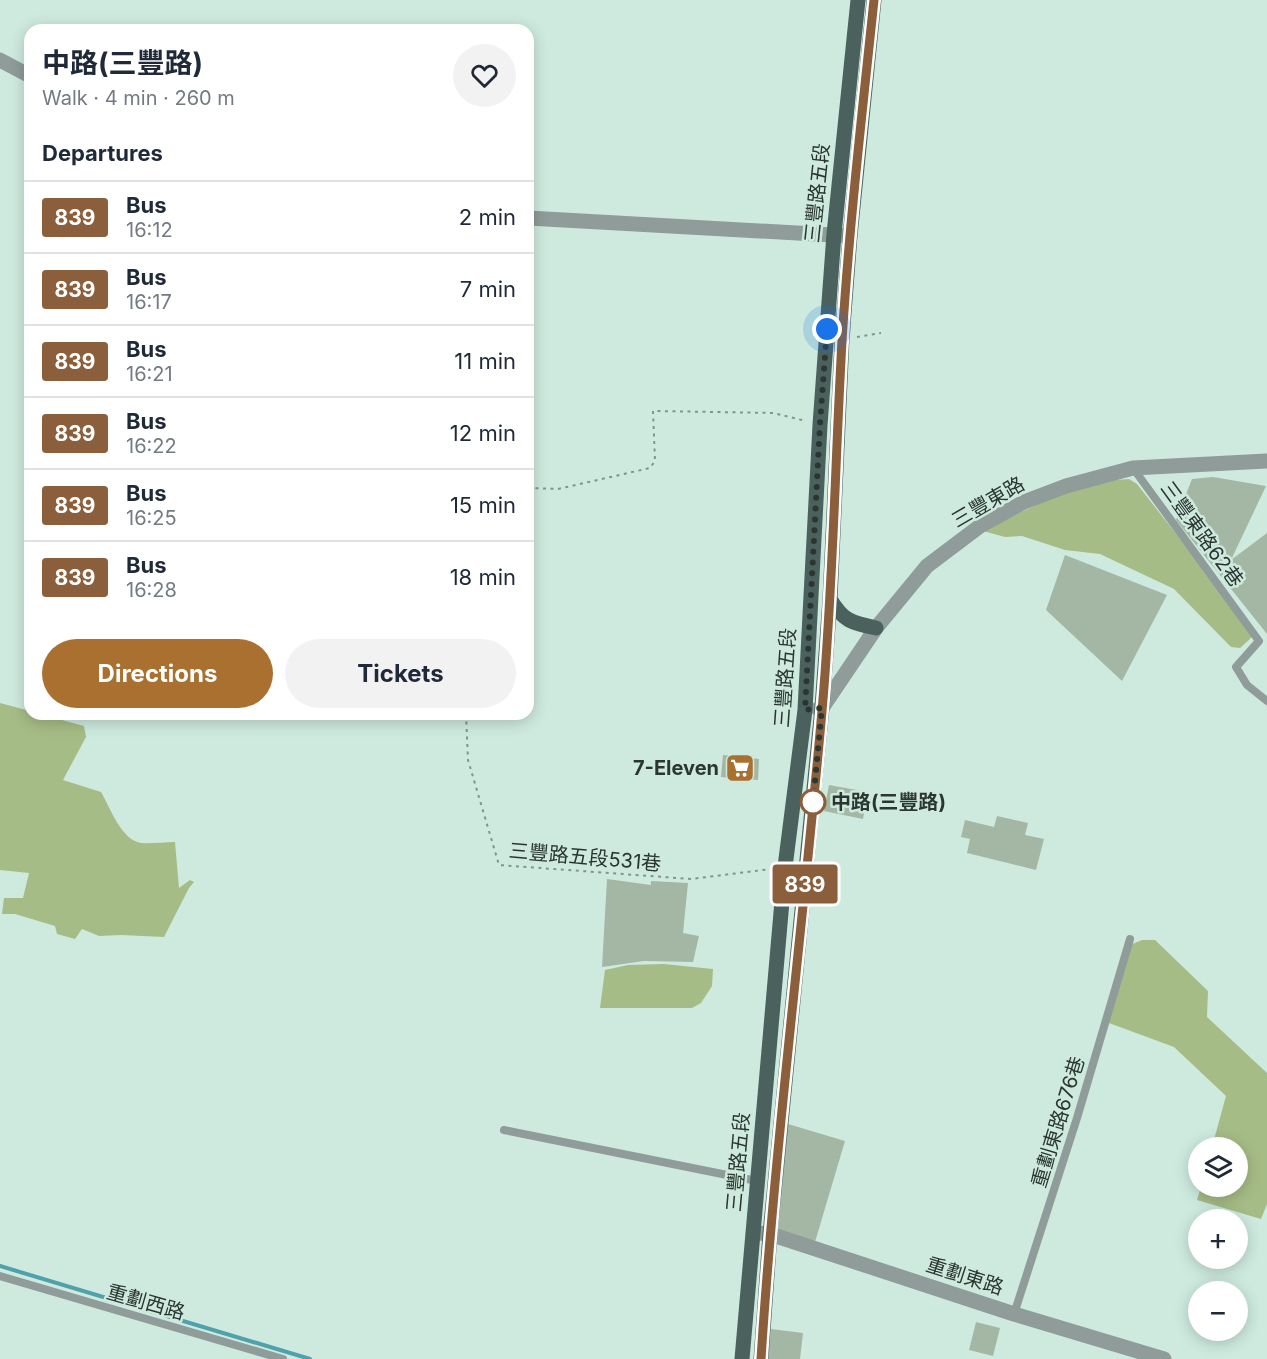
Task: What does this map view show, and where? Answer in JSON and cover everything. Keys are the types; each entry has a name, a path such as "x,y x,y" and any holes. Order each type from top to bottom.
{"main road":[{"name":"三豐路五段","path":"742,1359 785,867 805,710 820,424 834,234 858,0"},
{"name":"三豐路五段","path":"761,1359 770,1234 822,708 830,598 842,339 874,0"},
{"path":"830,598 843,616 854,623 876,628"}],"street":[{"path":"0,60 24,73"},
{"path":"534,218 850,236"},
{"name":"三豐東路","path":"822,708 876,628 927,566 980,526 1024,502 1066,486 1133,468 1267,461"},
{"path":"805,710 822,708"},
{"name":"重劃東路","path":"753,1232 770,1234 1014,1314 1164,1359"}],"lane":[{"name":"三豐東路62巷","path":"1133,468 1259,641 1236,667 1247,685 1267,701"},
{"name":"重劃東路676巷","path":"1014,1314 1077,1118 1130,939"},
{"path":"504,1130 757,1181"},
{"name":"重劃西路","path":"0,1276 283,1359"}],"path":[{"path":"842,339 881,333"},
{"path":"534,488 558,489 650,468 655,461 653,411 773,413 820,424"},
{"name":"三豐路五段531巷","path":"466,720 468,760 499,864 691,879 785,867"}],"green space":[{"path":"1129,479 1137,484 1252,631 1252,637 1240,648 1231,647 1174,589 1100,554 1065,550 1022,536 1005,537 983,531 1035,505 1072,491 1109,481"},
{"path":"0,703 24,709 24,720 62,720 84,726 86,737 63,780 101,792 122,830 134,841 141,843 175,842 179,888 190,880 194,882 164,937 99,936 82,929 75,939 57,934 55,926 15,914 2,914 4,898 23,898 29,873 0,870"},
{"path":"1142,940 1155,940 1208,991 1207,1017 1267,1073 1267,1204 1261,1219 1248,1215 1248,1209 1227,1209 1197,1200 1198,1197 1248,1197 1248,1137 1215,1137 1226,1096 1174,1047 1109,1023 1109,1009 1128,946"},
{"path":"664,964 713,969 712,986 701,1003 692,1008 600,1008 605,970 628,965"}],"building":[{"path":"1213,477 1266,486 1231,560 1267,533 1267,634 1176,520 1192,479"},
{"path":"1065,555 1167,595 1122,681 1046,610"},
{"name":"7-Eleven","path":"723,755 759,759 758,780 721,777"},
{"path":"829,785 868,792 863,819 824,811"},
{"path":"997,816 1028,823 1025,835 1044,839 1036,870 967,853 970,839 961,837 965,820 994,827"},
{"path":"607,879 651,885 651,881 688,883 683,933 699,936 693,962 644,961 602,967"},
{"path":"788,1124 845,1141 815,1242 778,1232"},
{"path":"976,1322 1000,1328 993,1356 969,1350"},
{"path":"771,1329 803,1333 800,1359 768,1359"}],"waterway":[{"path":"0,1266 310,1359"}],"bus line":[{"name":"839","path":"761,1359 770,1234 822,708 830,598 842,339 874,0"}],"place":[{"name":"7-Eleven","path":"740,768"},
{"name":"中路(三豐路)","path":"813,802"}],"route":[{"path":"813,802 822,708 805,710 827,329"}]}
